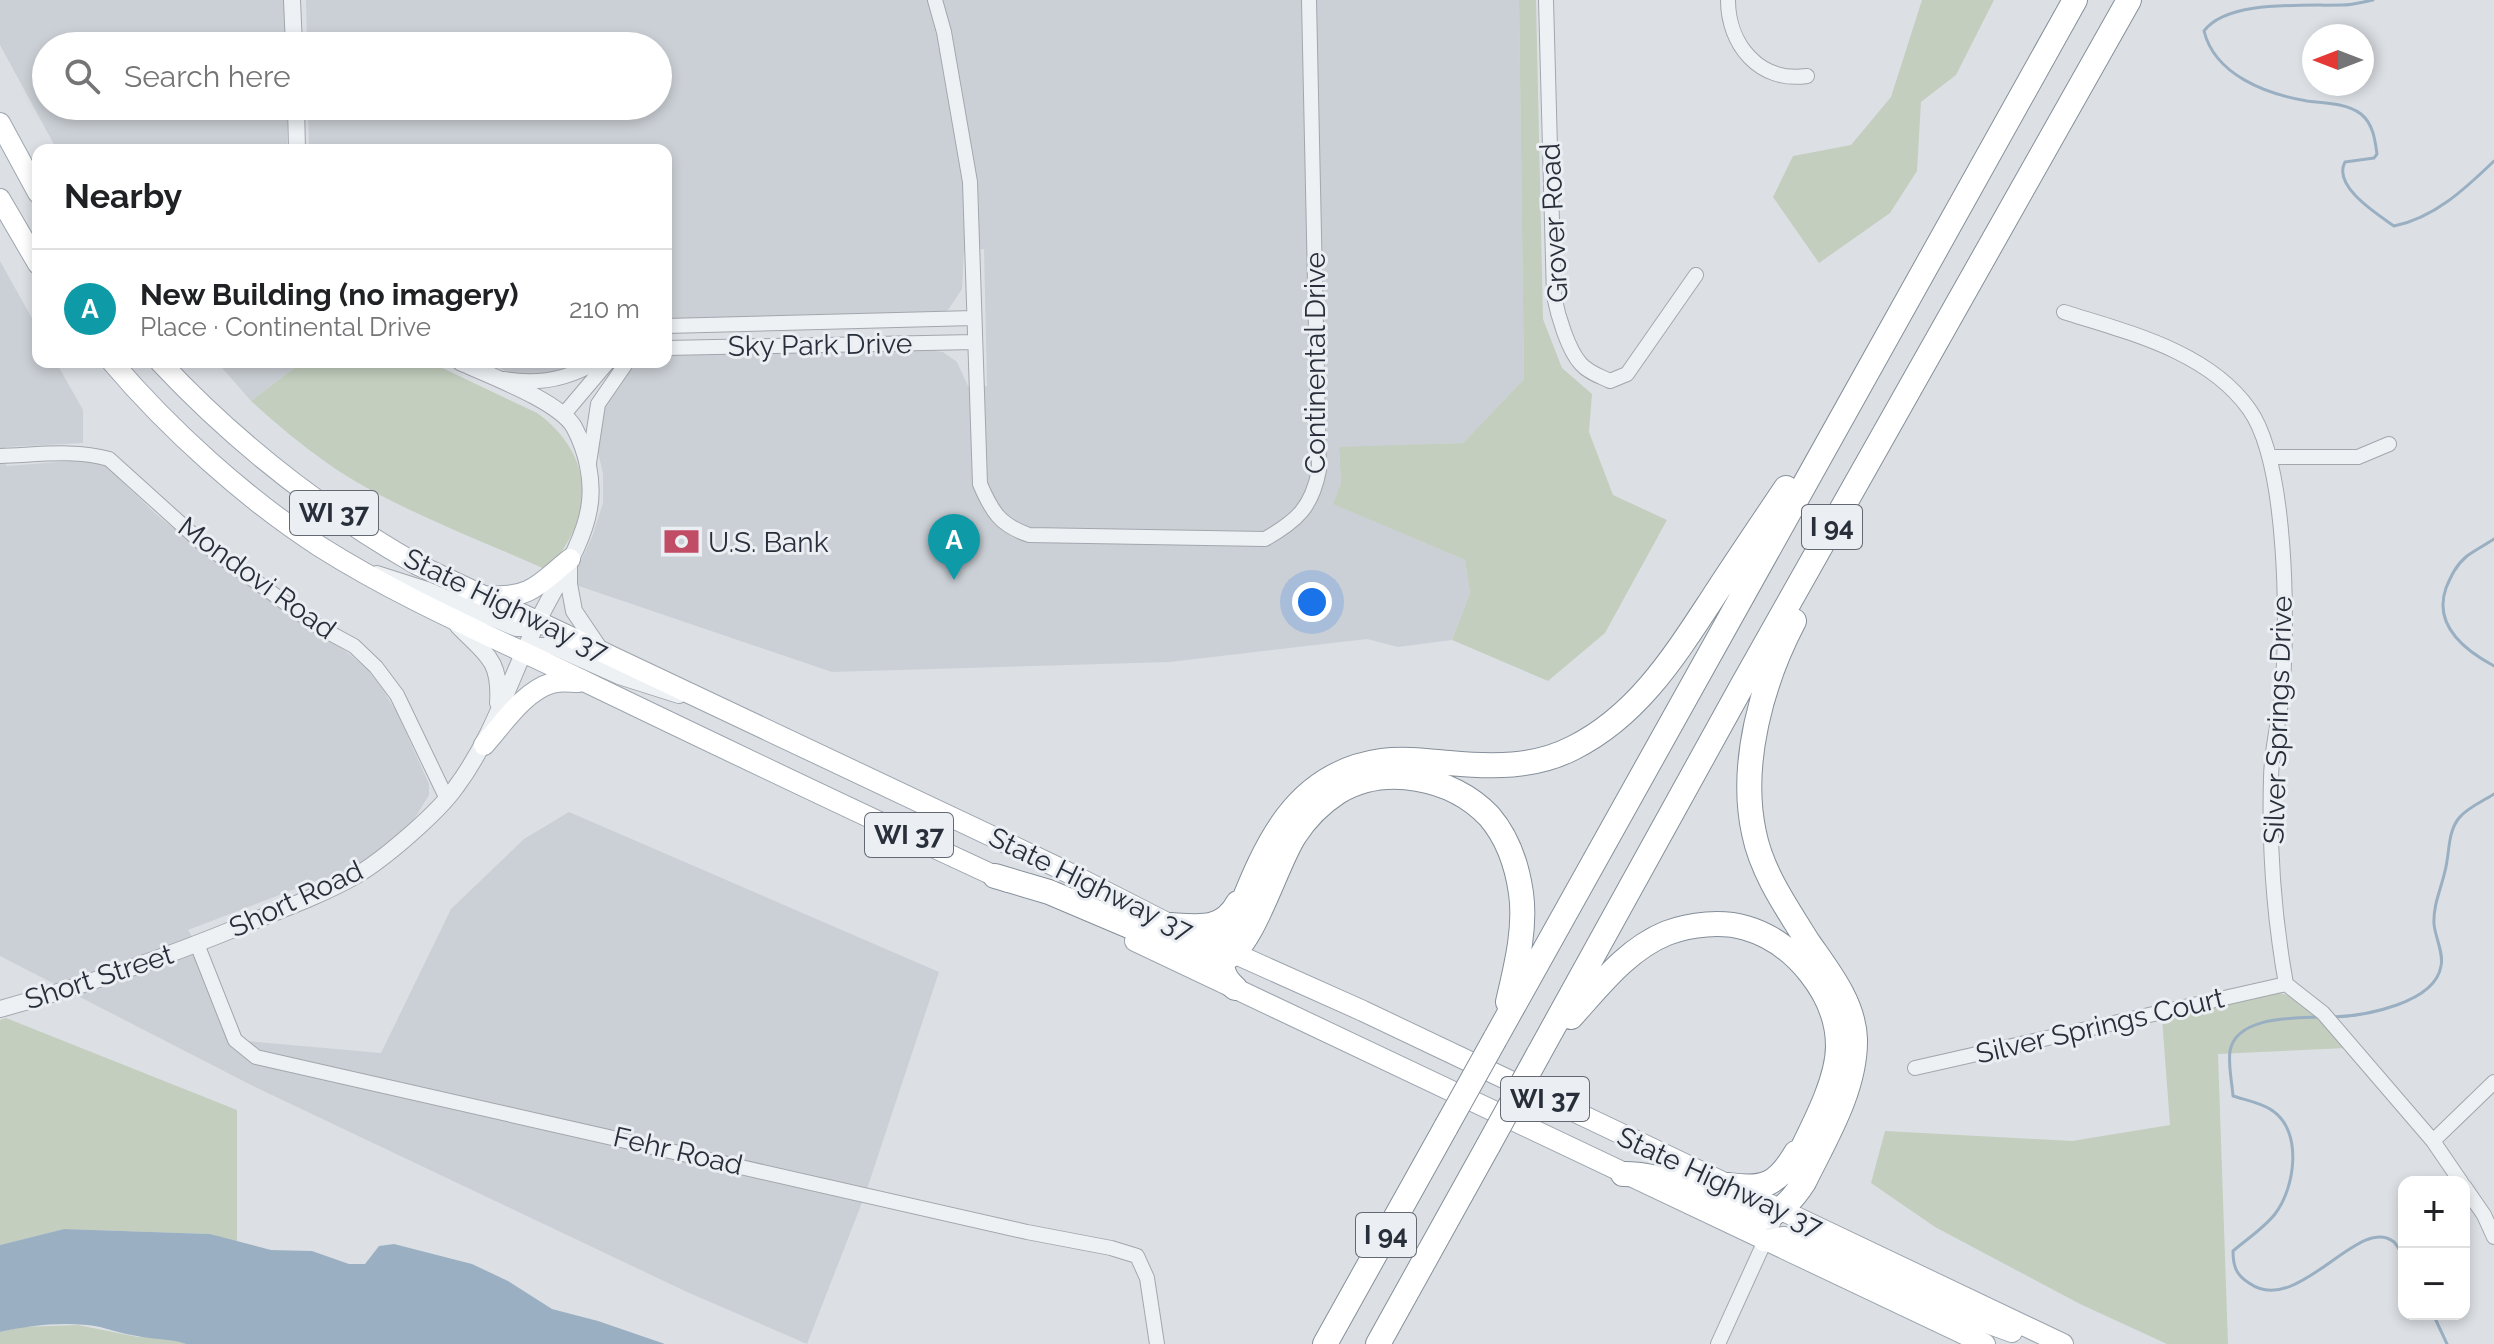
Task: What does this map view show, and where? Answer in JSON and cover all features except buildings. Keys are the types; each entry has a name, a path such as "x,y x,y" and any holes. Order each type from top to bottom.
{"highway":[{"name":"I 94","path":"1325,1344 2075,0"},
{"name":"I 94","path":"1378,1344 1743,684 2129,0"},
{"path":"1623,1174 1662,1178 1711,1196 1756,1218 1766,1217 1780,1210 1797,1194 1849,1080 1855,1037 1845,1000 1772,883 1754,833 1750,798 1754,743 1768,686 1785,640 1899,424 1903,402"},
{"path":"1171,925 1205,927 1225,920 1234,911 1294,805 1323,783 1352,769 1399,760 1480,766 1525,764 1573,749 1612,725 1640,699 1671,660 1839,409 1849,404"},
{"path":"995,876 1049,892 1200,956 1227,954 1253,925 1294,836 1310,815 1340,791 1373,779 1423,779 1460,794 1475,804 1501,833 1511,853 1522,899 1521,925 1516,968 1499,1032"},
{"path":"1235,988 1224,976 1227,954 1259,866"},
{"path":"1540,1052 1613,970 1667,933 1700,926 1747,928 1771,939 1797,958 1818,983 1836,1027 1838,1046 1836,1062 1784,1188 1780,1210"},
{"path":"1729,1185 1754,1188 1777,1179 1811,1127"}],"main road":[{"path":"0,123 32,182"},
{"path":"0,199 32,254"},
{"name":"State Highway 37","path":"117,368 166,421 212,463 313,542 451,619 1985,1344"},
{"name":"State Highway 37","path":"166,368 243,443 329,510 416,564 1038,857 1227,954 1363,1011 2063,1344"},
{"path":"481,596 505,597 528,593 570,559"},
{"path":"484,745 526,699 542,687 558,682 585,682"},
{"path":"1764,1241 1779,1237 1798,1239 1945,1308 2022,1336 2054,1344"}],"street":[{"path":"292,0 293,32"},
{"name":"Continental Drive","path":"935,0 944,32 970,182 980,484 989,507 1008,528 1029,535 1265,539 1302,512 1314,493 1319,470 1309,0"},
{"name":"Grover Road","path":"1546,0 1554,296 1559,319 1579,362 1592,373 1610,381 1627,374 1696,275"},
{"path":"1728,0 1730,26 1746,55 1756,64 1777,73 1807,76"},
{"path":"296,120 297,144"},
{"name":"Silver Springs Drive","path":"2064,312 2169,347 2224,383 2248,408 2260,428 2270,457 2278,510 2285,640 2271,774 2270,826 2286,984"},
{"name":"Sky Park Drive","path":"672,326 974,318"},
{"name":"Sky Park Drive","path":"672,348 975,342"},
{"path":"473,368 564,414 582,443 589,467"},
{"path":"491,376 517,381 549,381 593,368"},
{"path":"564,414 600,368"},
{"path":"589,467 598,404 621,368"},
{"path":"2270,457 2358,457 2389,444"},
{"name":"Mondovi Road","path":"0,456 83,454 109,459 201,542 319,627 354,646 376,667 397,695 447,799"},
{"name":"Short Road","path":"197,944 293,906 358,875 447,799 484,745 537,622 570,559 589,511 589,467"},
{"path":"570,559 569,584 574,611 601,651"},
{"path":"363,571 409,583 516,628 537,622"},
{"path":"451,619 481,646 493,662 498,677 496,717"},
{"path":"524,653 540,646 552,646 630,680 722,709"},
{"name":"Short Street","path":"0,1009 78,986 197,944"},
{"name":"Fehr Road","path":"197,944 235,1040 256,1057 1137,1256 1147,1278 1157,1344"},
{"path":"2286,984 2312,1003 2350,1045 2433,1141 2457,1176"},
{"name":"Silver Springs Court","path":"1915,1068 2286,984"},
{"path":"2433,1141 2494,1082"},
{"path":"2470,1195 2494,1237"},
{"path":"1718,1344 1780,1210"}],"shaded area":[{"path":"0,0 284,0 285,32 32,32 32,104 0,45"},
{"path":"306,0 1519,0 1524,379 1463,443 1339,448 1341,483 1334,504 1465,560 1470,593 1452,640 1398,647 1367,639 1170,662 832,672 570,583 592,537 603,503 603,474 596,443 598,420 608,394 623,375 633,368 672,368 672,354 922,349 943,352 957,362 968,386 987,386 984,249 964,251 962,289 948,310 939,314 672,319 672,144 309,144 308,120 672,120 672,32 307,32"},
{"path":"41,120 287,120 287,144 54,144"},
{"path":"0,261 32,318 32,368 59,368 83,410 83,443 6,447 6,466 84,460 105,465 156,514 211,559 367,669 397,713 429,784 429,795 399,837 349,873 316,881 188,930 197,944 235,1040 381,1053 451,909 524,839 569,812 939,972 865,1195 807,1344 687,1292 255,1087 0,956"},
{"path":"222,368 294,368 251,401"},
{"path":"500,368 574,368 552,377 512,374"}],"green space":[{"path":"1519,0 1536,0 1543,319 1562,368 1592,394 1589,432 1613,495 1667,520 1605,633 1548,681 1452,640 1470,593 1465,560 1333,504 1341,483 1339,447 1463,443 1524,379"},
{"path":"1922,0 1994,0 1956,75 1921,102 1917,171 1890,213 1819,263 1773,197 1793,156 1851,145 1891,97"},
{"path":"294,368 443,368 537,413 562,436 571,449 581,479 580,511 575,528 549,571 435,522 351,479 307,448 251,401"},
{"path":"2273,993 2285,994 2306,1004 2346,1048 2218,1054 2228,1344 2167,1344 2080,1304 1935,1227 1871,1183 1885,1131 2072,1141 2170,1125 2162,1018"},
{"path":"6,1018 237,1110 237,1243 210,1234 64,1229 0,1245 0,1020"},
{"path":"78,1325 138,1337 172,1339 186,1344 0,1344 0,1332 21,1327"}],"water":[{"path":"64,1229 210,1234 271,1250 312,1251 349,1264 365,1264 379,1246 394,1244 472,1264 508,1281 552,1309 665,1344 186,1344 75,1324 0,1332 0,1245"}],"waterway":[{"path":"2373,0 2346,5 2286,5 2247,9 2215,21 2204,31 2219,60 2244,80 2291,98 2349,108 2365,118 2373,132 2377,154 2374,158 2345,162 2345,180 2358,198 2394,226 2436,209 2494,161"},
{"path":"2494,539 2460,563 2446,588 2443,601 2444,614 2454,635 2472,652 2494,666"},
{"path":"2333,1017 2363,1014 2397,1005 2413,998 2436,979 2442,961 2434,924 2435,910 2452,830 2463,814 2494,794"},
{"path":"2318,1017 2280,1019 2253,1026 2242,1031 2230,1051 2233,1096 2264,1106 2283,1120 2289,1132 2293,1161 2282,1203 2266,1224 2233,1251 2235,1266 2249,1283 2268,1290 2287,1287 2307,1278 2363,1241 2380,1237 2394,1242 2398,1248"},
{"path":"2436,1320 2447,1344"}],"place":[{"name":"U.S. Bank","path":"682,542"},
{"name":"New Building (no imagery)","path":"954,580"}]}
